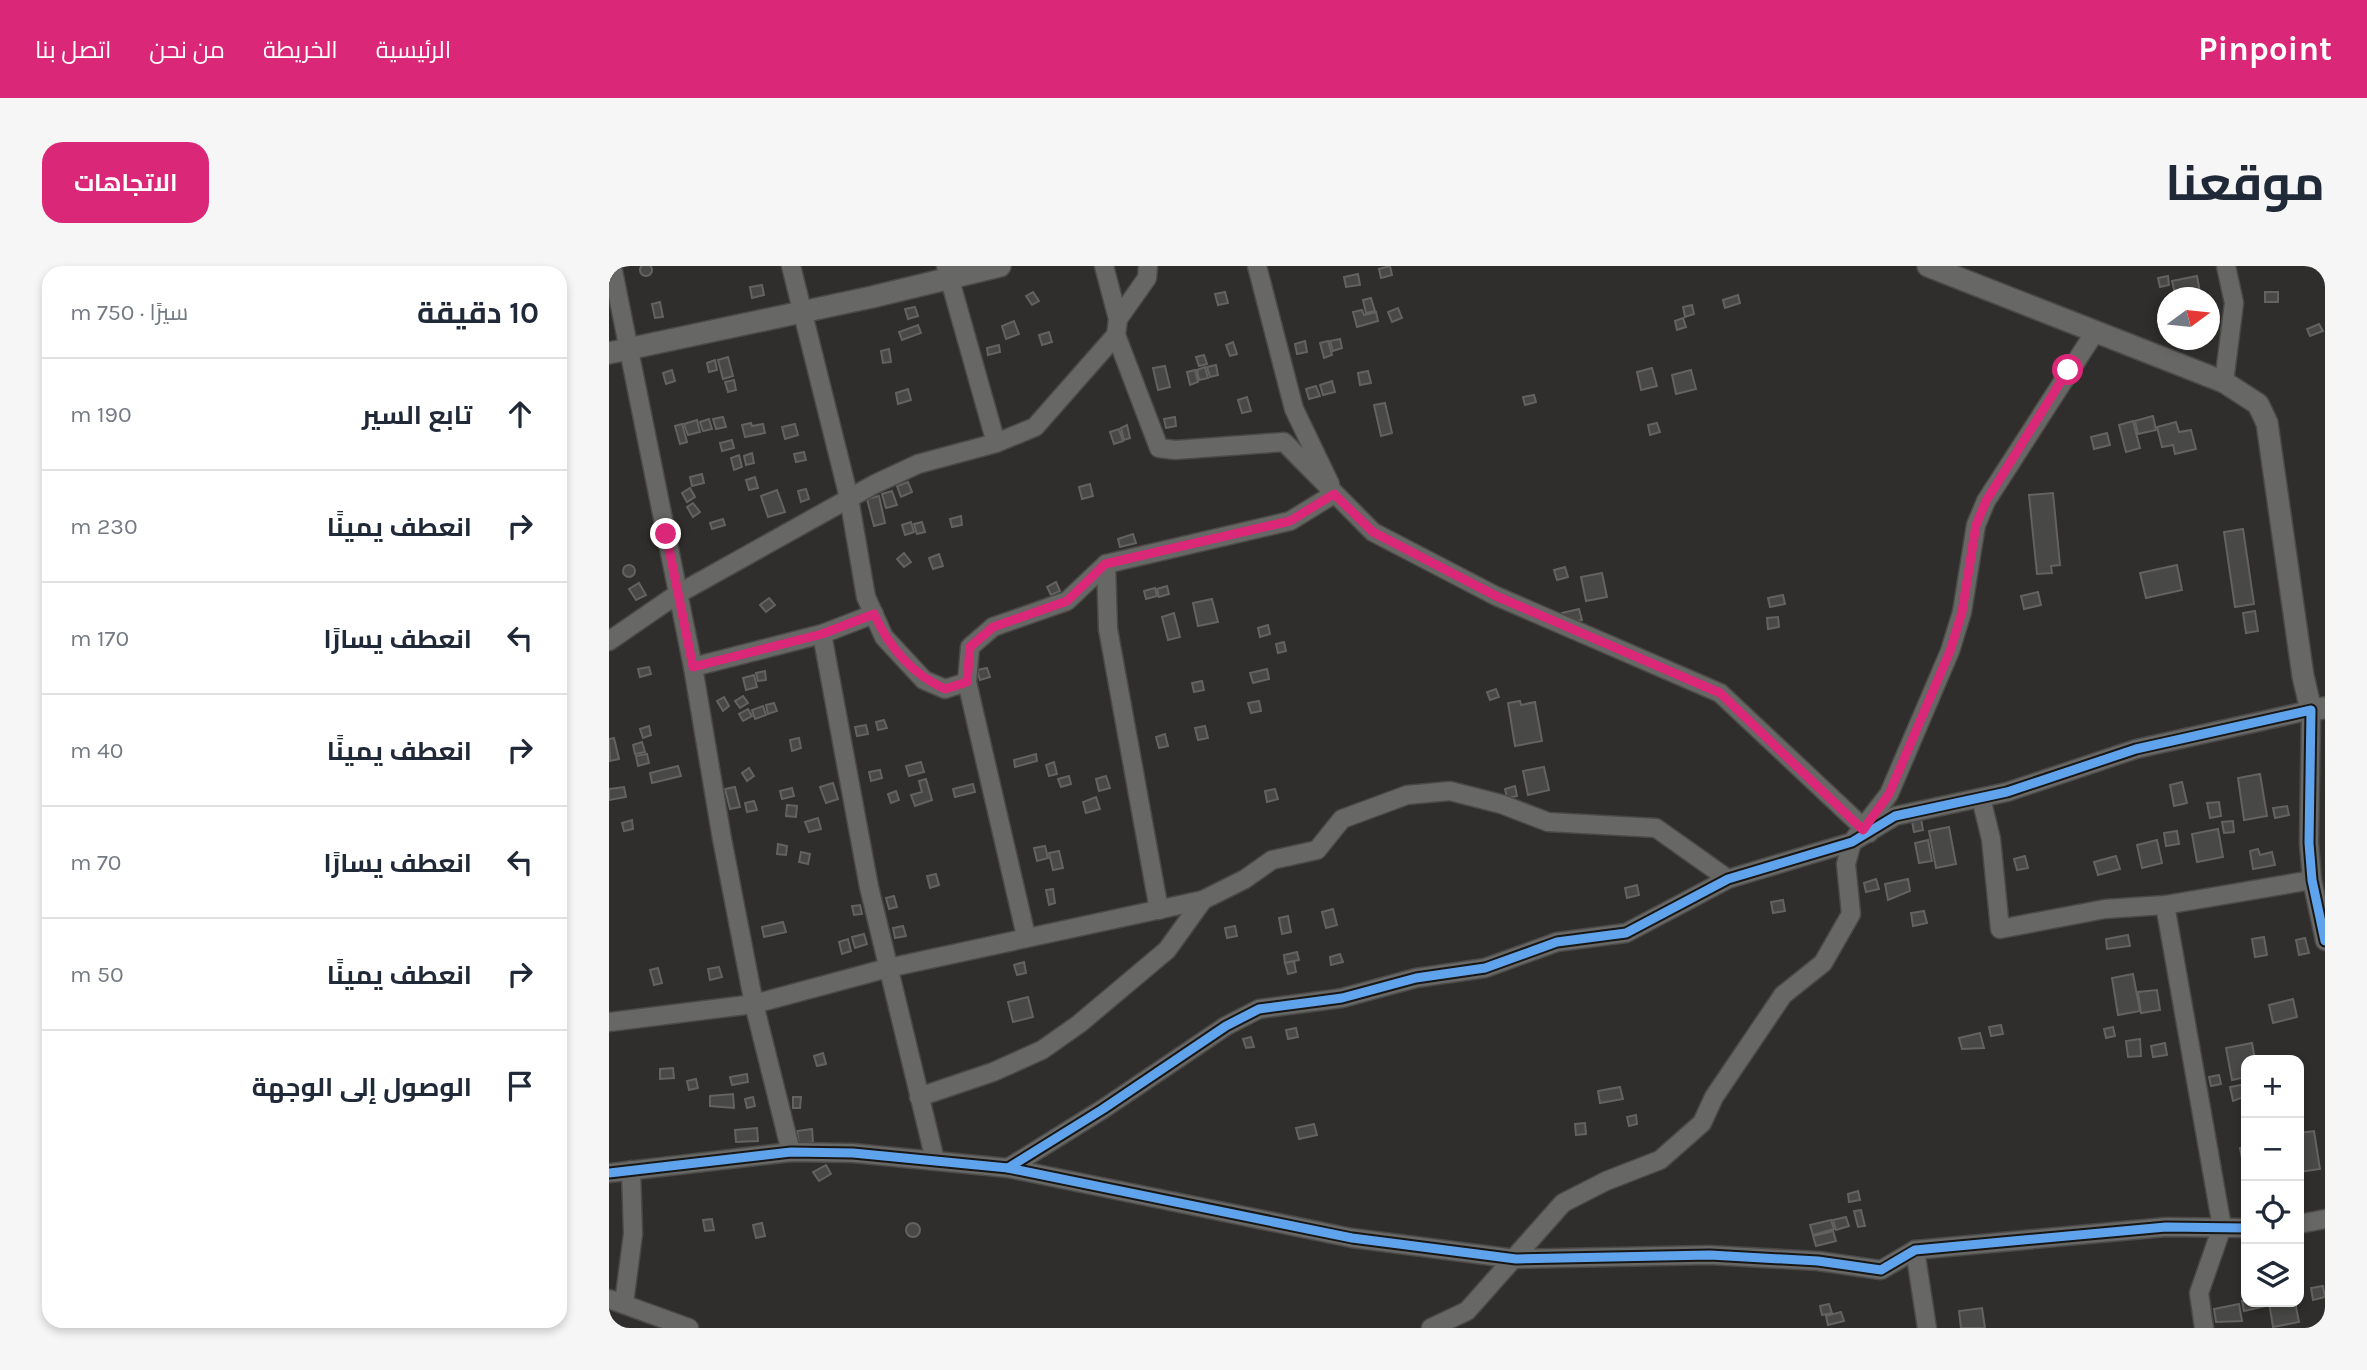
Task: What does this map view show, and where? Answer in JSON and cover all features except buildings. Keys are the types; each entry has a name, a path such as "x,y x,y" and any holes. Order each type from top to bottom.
{"street":[{"path":"612,266 619,351 693,667 754,1004 791,1152"},
{"path":"791,266 849,498 861,577 874,614 884,637 924,680 945,689 967,682"},
{"path":"619,351 802,313 948,272 1000,266"},
{"path":"1104,266 1117,327 1159,448 1175,450 1284,442 1373,532 1496,596 1720,693 1861,835"},
{"path":"609,641 676,595 849,498 918,464 996,443 1035,427 1117,327 1147,278 1148,266"},
{"path":"1257,266 1294,409 1334,494"},
{"path":"1928,266 2224,382 2259,404 2267,423 2302,676 2318,709 2307,811 2312,880 2325,940"},
{"path":"2224,382 2234,303 2226,266"},
{"path":"948,272 996,443"},
{"path":"1431,1328 1467,1311 1563,1203 1606,1181 1660,1160 1702,1124 1714,1097 1783,995 1823,963 1851,914 1846,864 1861,835 1889,794 1950,651 1962,612 1976,525 1986,501 2039,413 2095,332"},
{"path":"1026,936 967,682 970,647 993,627 1067,601 1105,564 1290,521 1334,494"},
{"path":"1105,564 1108,629 1159,910"},
{"path":"693,667 822,634 874,614"},
{"path":"822,634 869,887 935,1160"},
{"path":"1007,1168 1104,1110 1227,1026 1259,1009 1342,998 1416,978 1485,968 1557,942 1626,933 1728,879 1861,835 1895,816 1981,797 2136,749 2318,709"},
{"path":"609,1022 754,1004 888,968 1026,936 1203,900 1245,879 1272,860 1317,850 1342,819 1407,795 1450,791 1501,804 1548,822 1656,828 1728,879"},
{"path":"1981,797 1991,839 2000,929 2105,909 2165,905 2312,880"},
{"path":"919,1097 993,1072 1042,1050 1079,1024 1167,950 1203,900"},
{"path":"2165,905 2222,1227 2199,1293 2204,1328"},
{"path":"609,1173 791,1152 935,1160 1007,1168 1352,1238 1516,1259 1710,1255 1818,1261 1881,1270 1916,1250 2166,1227 2241,1228"},
{"path":"631,1170 633,1234 616,1301 689,1328"},
{"path":"2304,1223 2325,1219"},
{"path":"1916,1250 1927,1328"}],"cycle path":[{"path":"1008,1168 1103,1109 1226,1026 1259,1009 1342,998 1416,978 1485,968 1557,942 1626,933 1728,879 1852,842 1895,816 2007,792 2136,749 2311,710 2309,843 2312,880 2325,941"},
{"path":"609,1173 791,1152 853,1153 1008,1168 1352,1238 1516,1259 1710,1255 1818,1261 1881,1270 1915,1250 2166,1227 2241,1228"}],"route":[{"path":"666,534 676,595 693,667 822,634 874,614 884,637 924,680 945,689 967,682 970,647 993,627 1067,601 1105,564 1223,539 1290,521 1334,494 1373,532 1496,596 1720,693 1863,830 1889,794 1931,690 1950,651 1962,612 1976,525 1986,501 2068,370"}]}
